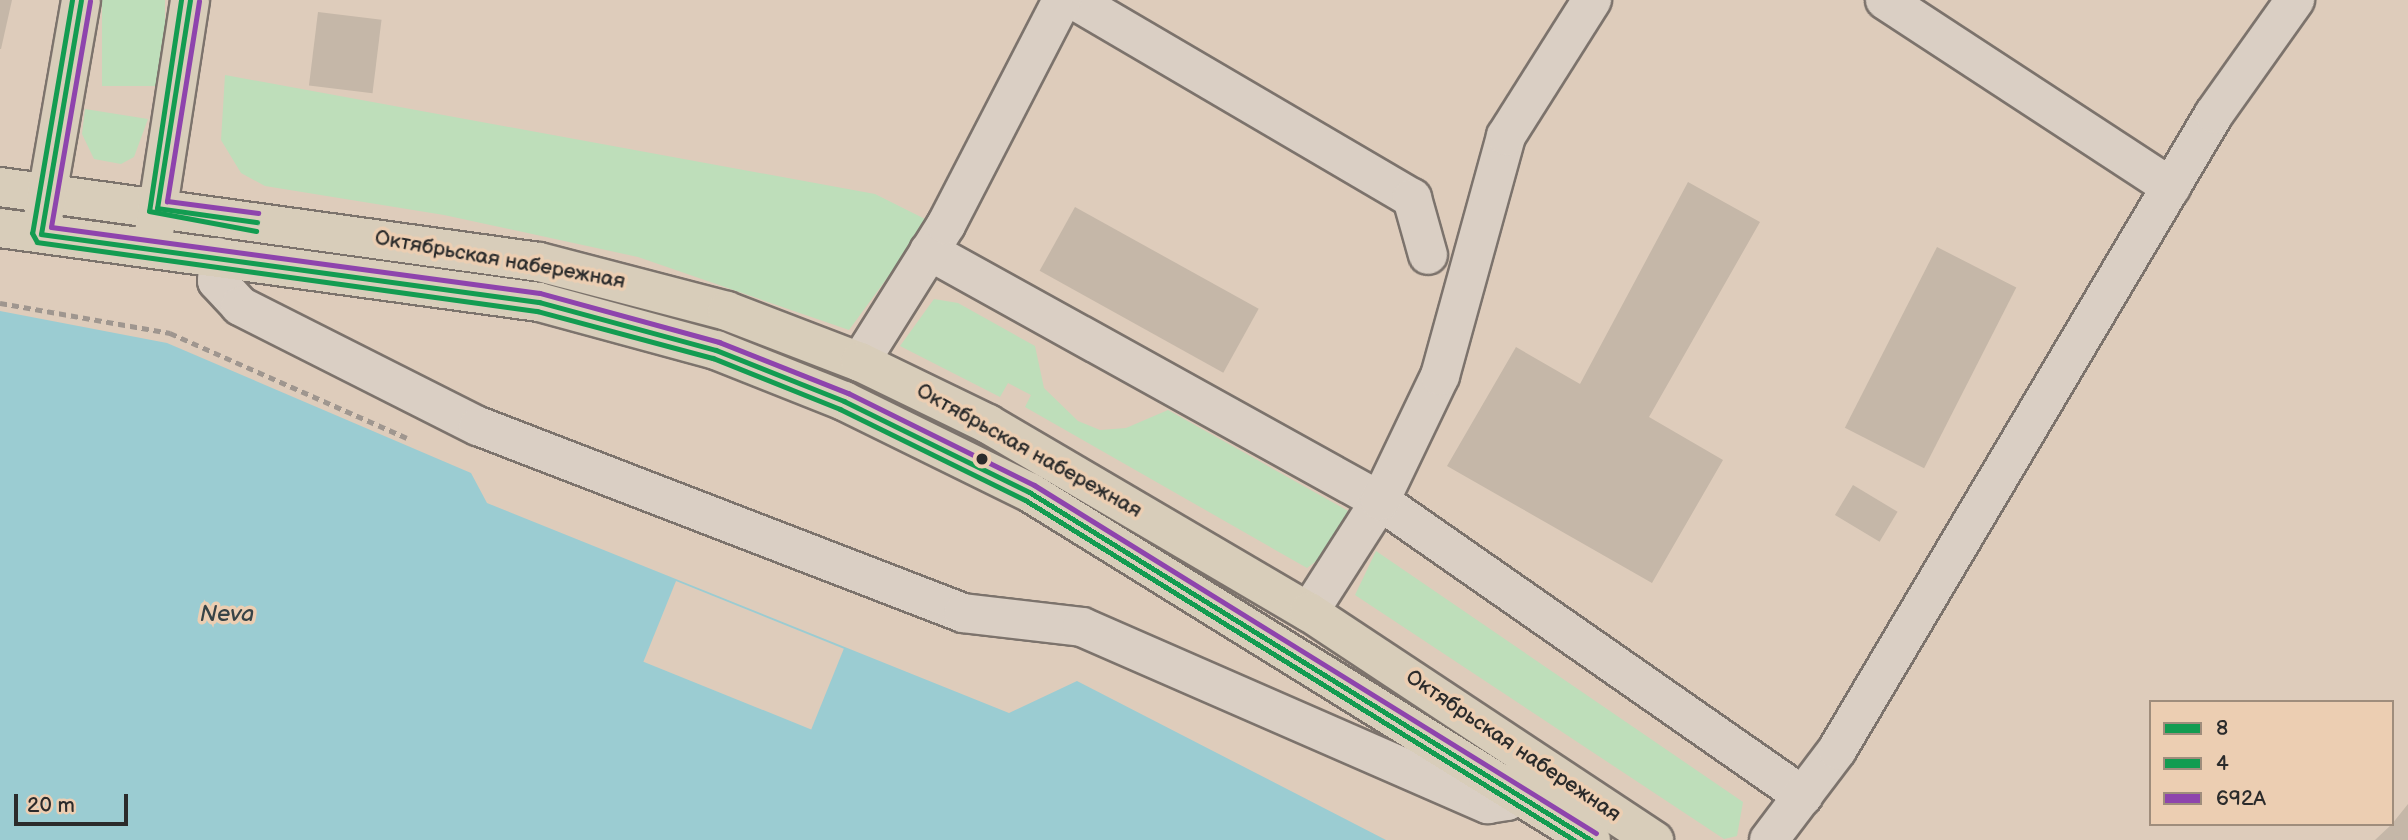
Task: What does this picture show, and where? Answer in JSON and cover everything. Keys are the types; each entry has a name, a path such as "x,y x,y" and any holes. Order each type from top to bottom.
{"main road":[{"path":"41,234 80,0"},
{"path":"151,248 190,0"},
{"name":"Октябрьская набережная","path":"0,187 452,248 640,284 860,362 988,424 1309,612 1526,774 1591,840"},
{"name":"Октябрьская набережная","path":"0,228 539,302 716,349 844,401 1029,492 1526,774 1654,840"}],"lane":[{"path":"860,362 929,251 1062,0"},
{"path":"1074,0 1412,198 1429,255"},
{"path":"1309,612 1380,501 1440,376 1506,136 1592,0"},
{"path":"1885,0 2171,187"},
{"path":"1769,840 1837,750 2214,114 2295,0"},
{"path":"929,251 1380,501 1802,796"},
{"path":"218,257 217,281 240,306 478,426 963,613 1083,627 1488,804 1507,801 1526,774"}],"path":[{"path":"0,303 170,333 407,438"}],"green space":[{"path":"102,0 165,0 165,86 102,86"},
{"path":"225,75 875,194 929,221 849,330 638,257 444,215 265,186 241,173 221,140"},
{"path":"85,109 148,119 134,157 121,164 94,159 82,134"},
{"path":"934,299 958,303 1035,346 1044,388 1078,421 1100,430 1126,428 1168,410 1350,512 1323,556 1307,568 1025,407 1031,395 1008,383 1000,397 900,346"},
{"path":"1376,551 1743,802 1737,836 1724,839 1355,595"}],"water":[{"name":"Neva","path":"0,311 167,343 471,473 487,503 1009,713 1077,681 1386,840 0,840"}],"pier":[{"path":"676,581 844,649 811,729 643,662"}],"building":[{"path":"0,0 12,0 1,49 0,49"},
{"path":"318,12 382,20 373,93 309,85"},
{"path":"1688,182 1760,222 1649,417 1723,460 1652,583 1447,466 1516,347 1580,384"},
{"path":"1075,207 1259,309 1223,373 1040,271"},
{"path":"1937,247 2016,287 1924,468 1845,428"},
{"path":"1853,485 1898,512 1880,542 1835,515"},
{"path":"2408,804 2408,840 2375,840 2390,826 2394,826 2394,822"}],"transit line":[{"name":"4","path":"72,0 32,233 37,242 537,311 713,358 840,409 1025,500 1574,840"},
{"name":"8","path":"81,0 41,234 539,302 716,350 844,401 1029,492 1591,840"},
{"name":"4","path":"181,0 149,211 256,231"},
{"name":"8","path":"190,0 157,208 257,222"},
{"name":"692А","path":"90,1 51,227 540,293 719,342 848,393 1034,485 1596,833"},
{"name":"692А","path":"199,1 167,201 258,213"}]}
